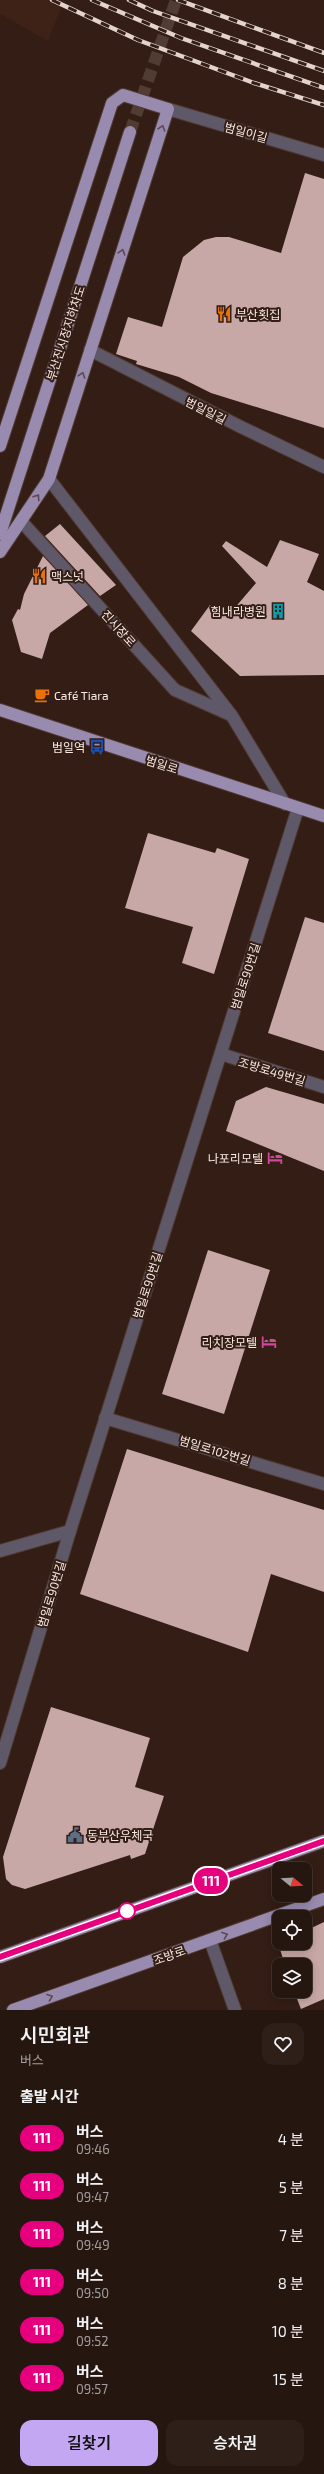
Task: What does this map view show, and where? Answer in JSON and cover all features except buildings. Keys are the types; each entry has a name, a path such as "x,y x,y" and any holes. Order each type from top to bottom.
{"main road":[{"path":"0,446 112,103 123,94 168,109 49,479 0,552"},
{"name":"부산진시장지하차도","path":"0,534 130,132"},
{"name":"범일로","path":"0,710 324,816"},
{"path":"0,1957 324,1841"},
{"name":"조방로","path":"13,2010 324,1898"}],"street":[{"name":"범일이길","path":"168,109 324,155"},
{"name":"범일일길","path":"90,350 239,426 324,467"},
{"path":"49,479 232,716 285,804"},
{"name":"진시장로","path":"21,521 175,690 232,716"},
{"name":"범일로90번길","path":"0,1763 70,1530 298,808"},
{"name":"조방로49번길","path":"220,1054 324,1087"},
{"name":"범일로102번길","path":"105,1418 324,1484"},
{"path":"0,1551 70,1530"},
{"path":"210,1940 235,2010"}],"shaded area":[{"path":"0,0 64,0 48,41 0,14"}],"tunnel":[{"path":"130,132 176,0"}],"railway":[{"path":"52,0 138,40 254,83 324,105"},
{"path":"92,0 181,38 324,88"},
{"path":"129,0 153,11 324,71"},
{"path":"178,0 324,53"}],"bus line":[{"name":"111","path":"0,1957 324,1841"}],"place":[{"name":"부산횟집","path":"224,314"},
{"name":"맥스넛","path":"39,576"},
{"name":"힘내라병원","path":"278,611"},
{"name":"Café Tiara","path":"42,695"},
{"name":"범일역","path":"97,747"},
{"name":"나포리모텔","path":"275,1158"},
{"name":"리치장모텔","path":"269,1342"},
{"name":"동부산우체국","path":"75,1835"}]}
